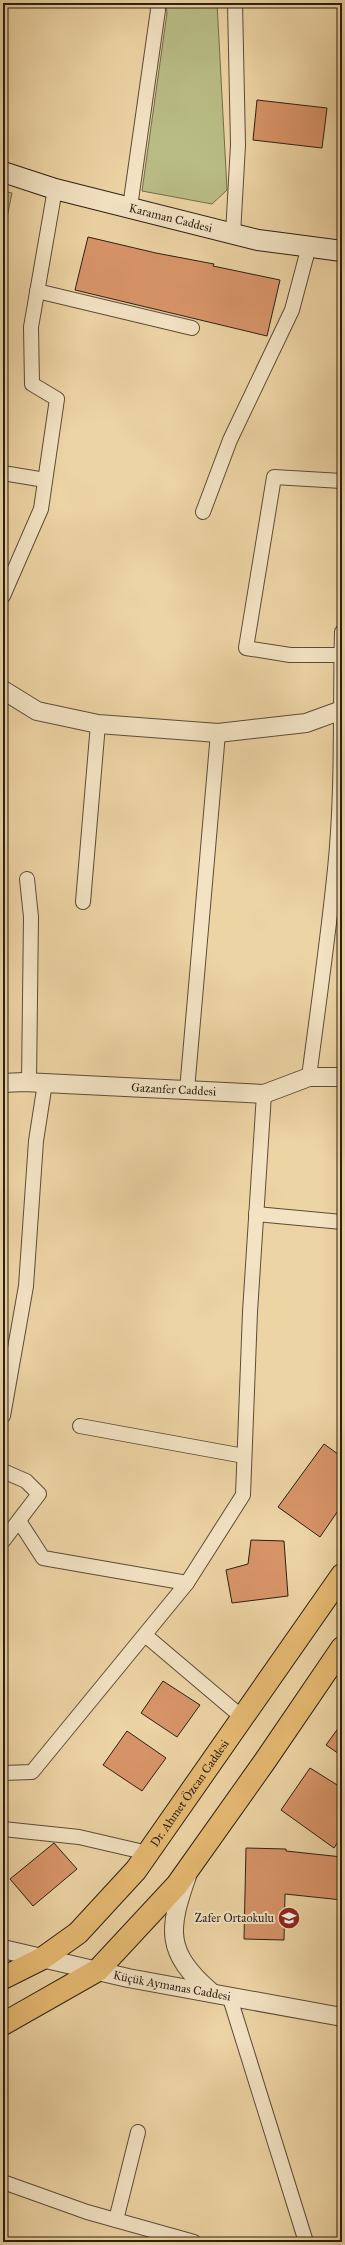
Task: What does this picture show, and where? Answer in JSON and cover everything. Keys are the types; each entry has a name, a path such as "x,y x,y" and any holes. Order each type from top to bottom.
{"main road":[{"name":"Karaman Caddesi","path":"3,172 55,189 258,240 342,251"},
{"name":"Dr. Ahmet Özcan Caddesi","path":"3,1978 43,1958 78,1933 136,1870 342,1575"},
{"path":"3,2024 98,1970 177,1885 342,1648"}],"street":[{"path":"130,207 158,10 157,3"},
{"path":"233,234 238,145 235,3"},
{"path":"3,596 41,509 57,399 32,384 31,327 55,189"},
{"path":"203,512 230,440 292,310 309,246"},
{"path":"37,291 192,328"},
{"path":"3,473 45,480"},
{"path":"341,655 290,655 246,648 274,477 342,481"},
{"path":"309,1078 339,869 342,764 342,632"},
{"path":"3,690 37,712 98,724 218,733 306,723 341,711"},
{"path":"83,902 98,724"},
{"path":"187,1090 218,733"},
{"path":"3,1416 26,1286 36,1141 37,1082 31,917 27,879"},
{"name":"Gazanfer Caddesi","path":"3,1083 37,1082 264,1094 309,1078 342,1077"},
{"path":"3,1773 32,1772 187,1583 243,1495 256,1214 264,1094"},
{"path":"256,1214 342,1222"},
{"path":"80,1426 244,1456"},
{"path":"3,1471 26,1481 39,1494 3,1541"},
{"path":"19,1521 43,1558 187,1583"},
{"path":"145,1635 243,1718"},
{"path":"3,1830 79,1837 148,1853"},
{"path":"191,1866 176,1909 173,1937 182,1961 196,1979 211,1992"},
{"name":"Küçük Aymanas Caddesi","path":"3,1949 128,1978 229,1995 342,2017"},
{"path":"229,1995 306,2242"},
{"path":"116,2220 138,2132"},
{"path":"3,2182 116,2220 194,2242"}],"green space":[{"path":"166,3 217,3 227,190 212,204 142,191 167,13"},
{"path":"3,191 12,193 3,237"}],"building":[{"path":"257,100 327,108 322,148 253,140"},
{"path":"88,237 280,280 267,336 75,290"},
{"path":"324,1444 342,1457 342,1505 320,1537 278,1507"},
{"path":"251,1540 284,1541 288,1596 232,1603 226,1570 248,1564"},
{"path":"163,1681 200,1705 177,1737 141,1713"},
{"path":"342,1723 342,1756 326,1745"},
{"path":"127,1731 166,1758 142,1791 103,1765"},
{"path":"310,1768 342,1788 342,1835 334,1848 281,1810"},
{"path":"54,1843 77,1869 33,1906 10,1879"},
{"path":"246,1848 286,1849 286,1851 342,1857 342,1900 285,1894 284,1940 244,1939"}],"place":[{"name":"Zafer Ortaokulu","path":"289,1918"}]}
